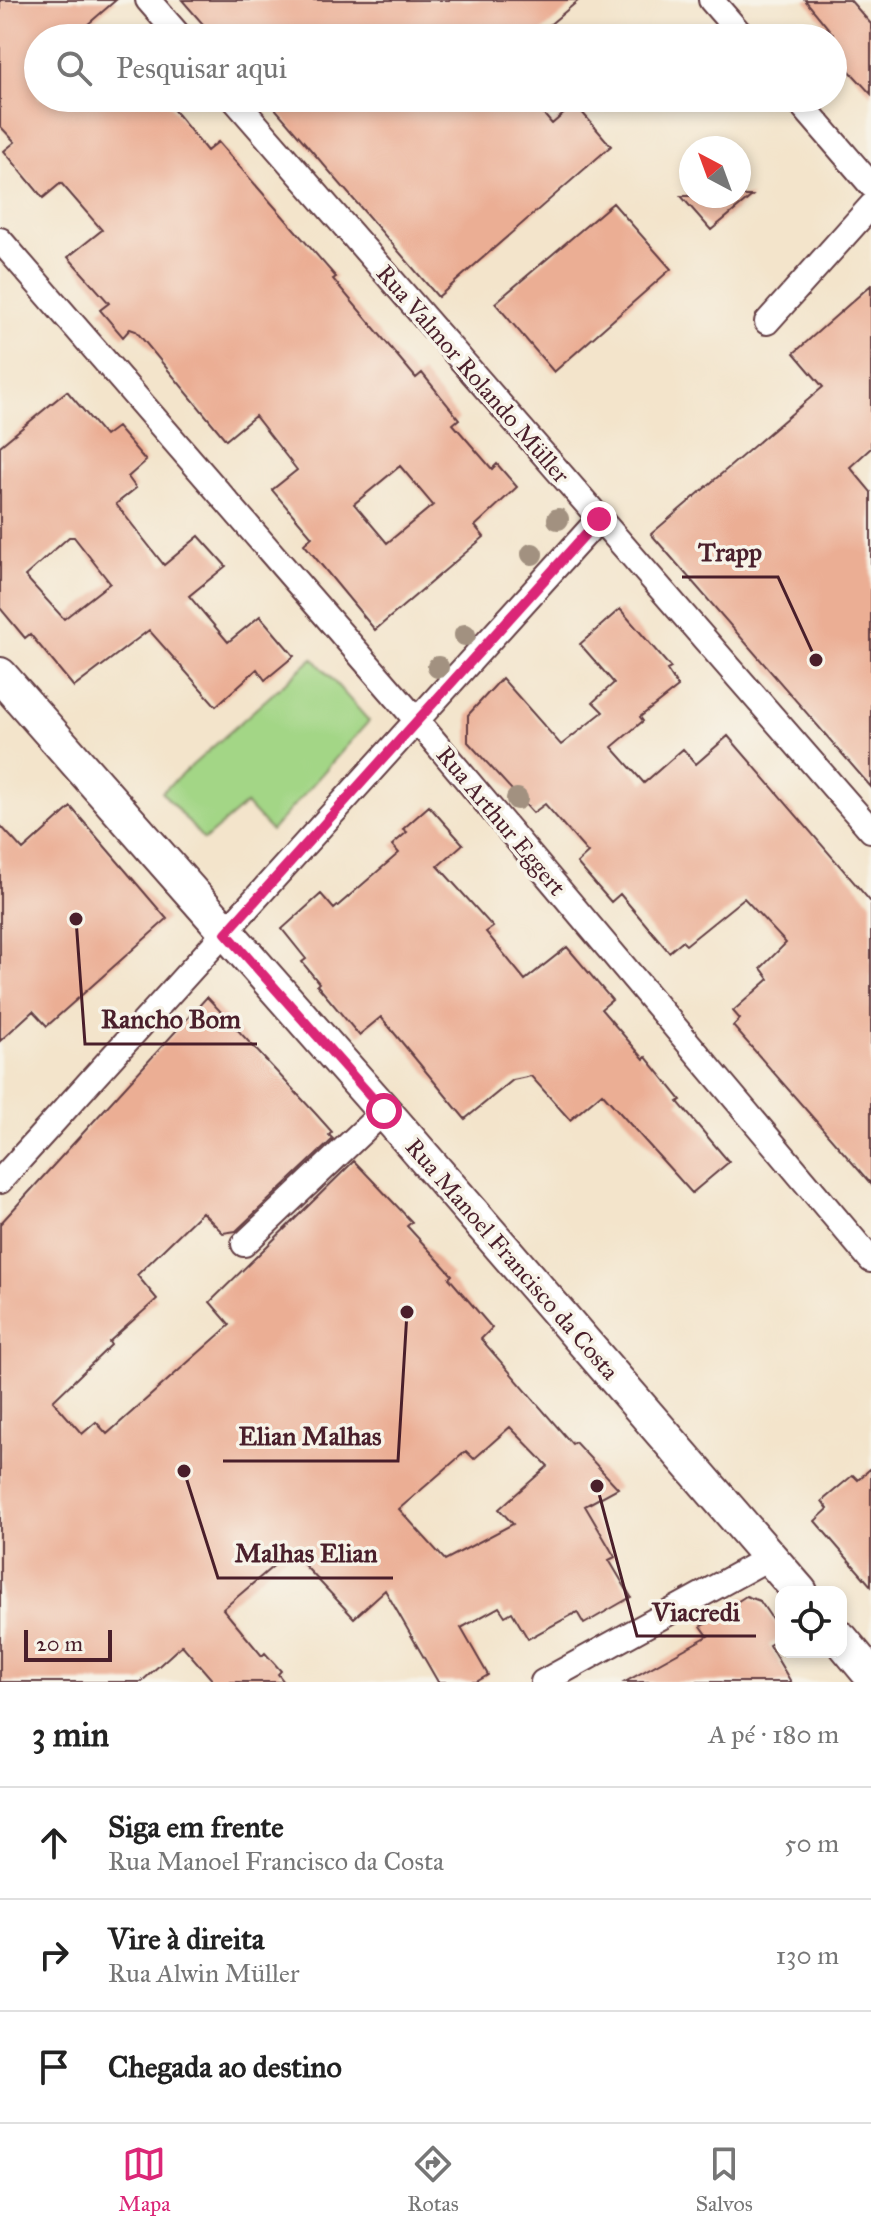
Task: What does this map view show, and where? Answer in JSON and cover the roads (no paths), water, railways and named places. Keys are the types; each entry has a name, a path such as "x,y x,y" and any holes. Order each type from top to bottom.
{"main road":[{"name":"Rua Manoel Francisco da Costa","path":"0,675 384,1111 795,1586"},
{"path":"847,1646 871,1675"}],"street":[{"path":"148,0 169,24"},
{"path":"711,0 732,24"},
{"name":"Rua Valmor Rolando Müller","path":"245,112 871,830"},
{"path":"808,112 871,185"},
{"path":"767,322 871,206"},
{"name":"Rua Arthur Eggert","path":"0,240 418,722 871,1260"},
{"path":"0,1181 599,519"},
{"path":"244,1244 384,1111"},
{"path":"543,1682 770,1557"}],"place":[{"name":"Trapp","path":"816,660"},
{"name":"Rancho Bom","path":"76,919"},
{"name":"Elian Malhas","path":"407,1312"},
{"name":"Malhas Elian","path":"184,1471"},
{"name":"Viacredi","path":"597,1486"}]}
